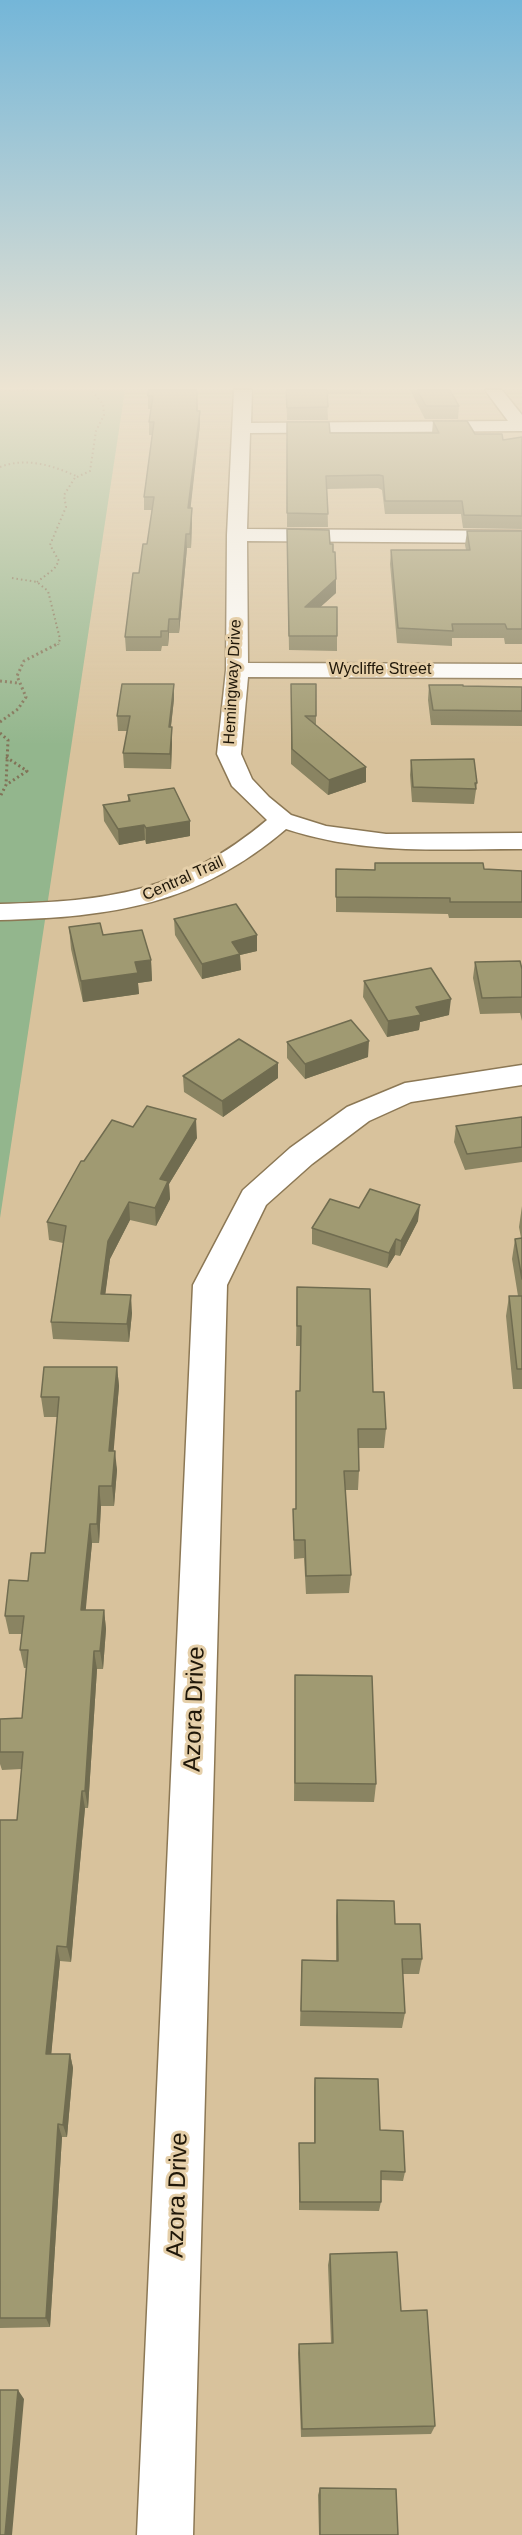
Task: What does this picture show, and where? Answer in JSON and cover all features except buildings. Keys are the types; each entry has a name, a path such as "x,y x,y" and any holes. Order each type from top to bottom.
{"street":[{"name":"Hemingway Drive","path":"238,508 237,670 230,754 241,781 260,802 282,820 323,833 386,842 522,841"},
{"path":"237,535 522,537"},
{"name":"Wycliffe Street","path":"237,670 522,671"},
{"name":"Central Trail","path":"0,912 54,911 131,901 174,886 218,866 264,837 282,820"},
{"name":"Azora Drive","path":"165,2535 210,1285 254,1198 301,1156 358,1114 405,1093 522,1075"}],"path":[{"path":"37,582 54,569 59,561 50,545 65,508"},
{"path":"0,722 18,710 26,697 17,676 24,661 58,645 60,639 48,591 37,582 12,578"},
{"path":"0,681 18,682"},
{"path":"0,733 8,740 6,785 0,797"},
{"path":"6,757 27,771 6,785"}],"green space":[{"path":"0,508 107,508 0,1218"}]}
